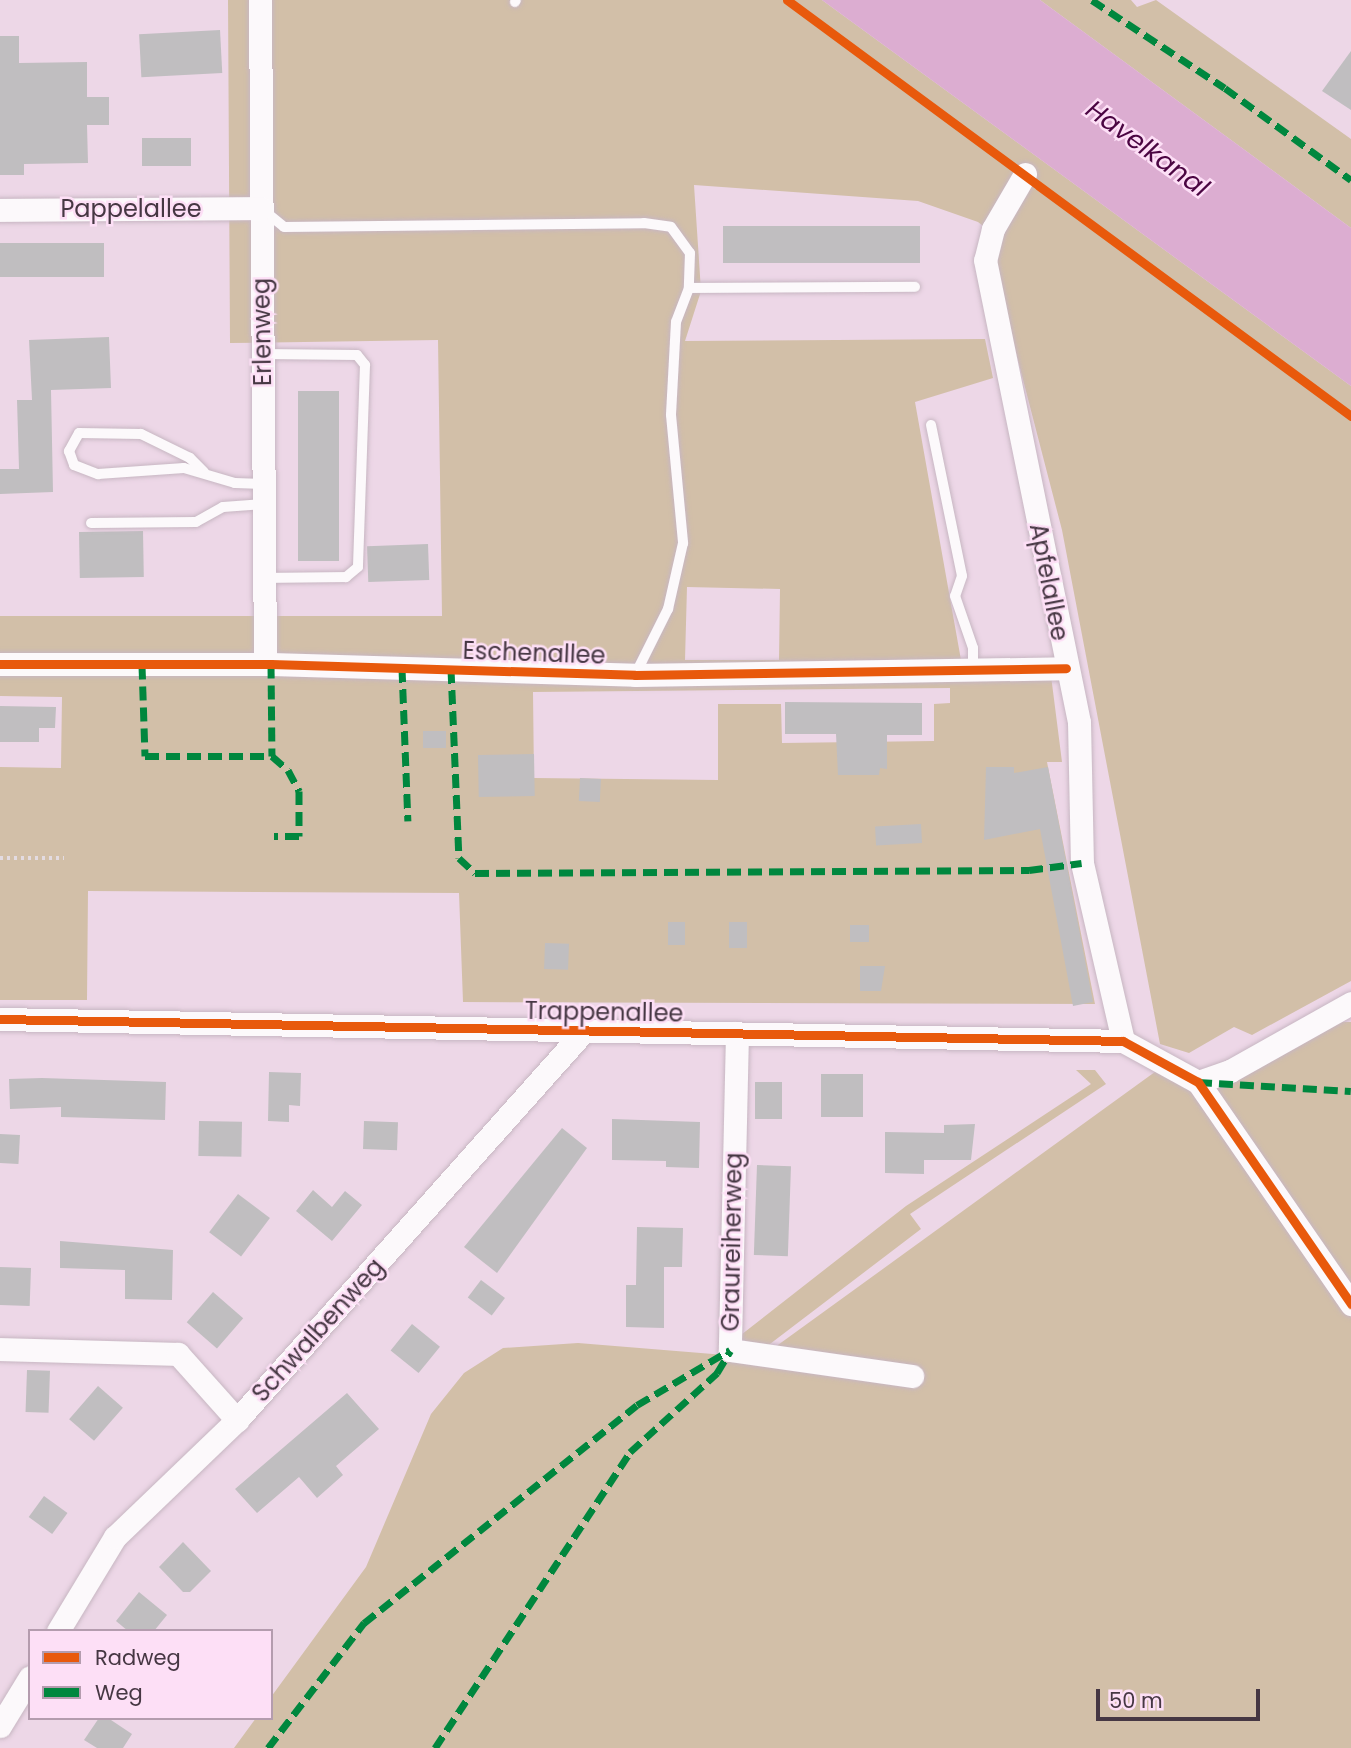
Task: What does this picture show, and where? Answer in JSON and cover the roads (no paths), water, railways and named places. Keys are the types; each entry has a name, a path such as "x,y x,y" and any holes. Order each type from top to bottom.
{"street":[{"name":"Erlenweg","path":"260,0 265,664"},
{"name":"Apfelallee","path":"1025,174 993,229 985,260 1079,722 1082,863 1123,1041"},
{"name":"Pappelallee","path":"0,210 261,208"},
{"name":"Eschenallee","path":"0,664 265,664 635,675 1066,668"},
{"path":"1351,1003 1230,1071 1198,1082 1351,1304"},
{"name":"Trappenallee","path":"0,1019 1123,1041 1198,1082"},
{"name":"Schwalbenweg","path":"59,1629 115,1537 237,1420 584,1031"},
{"name":"Graureiherweg","path":"737,1033 730,1350 912,1376"},
{"path":"0,1349 178,1354 237,1420"},
{"path":"0,1726 28,1680"}],"lane":[{"name":"Eschenallee","path":"261,208 284,227 644,223 671,227 690,253 689,288 676,322 671,415 683,543 667,609 635,675"},
{"path":"689,288 915,287"},
{"path":"262,354 358,355 365,365 358,567 346,578 264,578"},
{"path":"931,425 962,576 955,596 973,648 973,670"},
{"path":"204,472 190,458 141,434 79,433 69,451 74,464 98,474 184,468 204,472 263,494"},
{"path":"91,523 196,523 223,507 263,494"}],"water":[{"name":"Havelkanal","path":"822,0 1040,0 1351,228 1351,386"}]}
